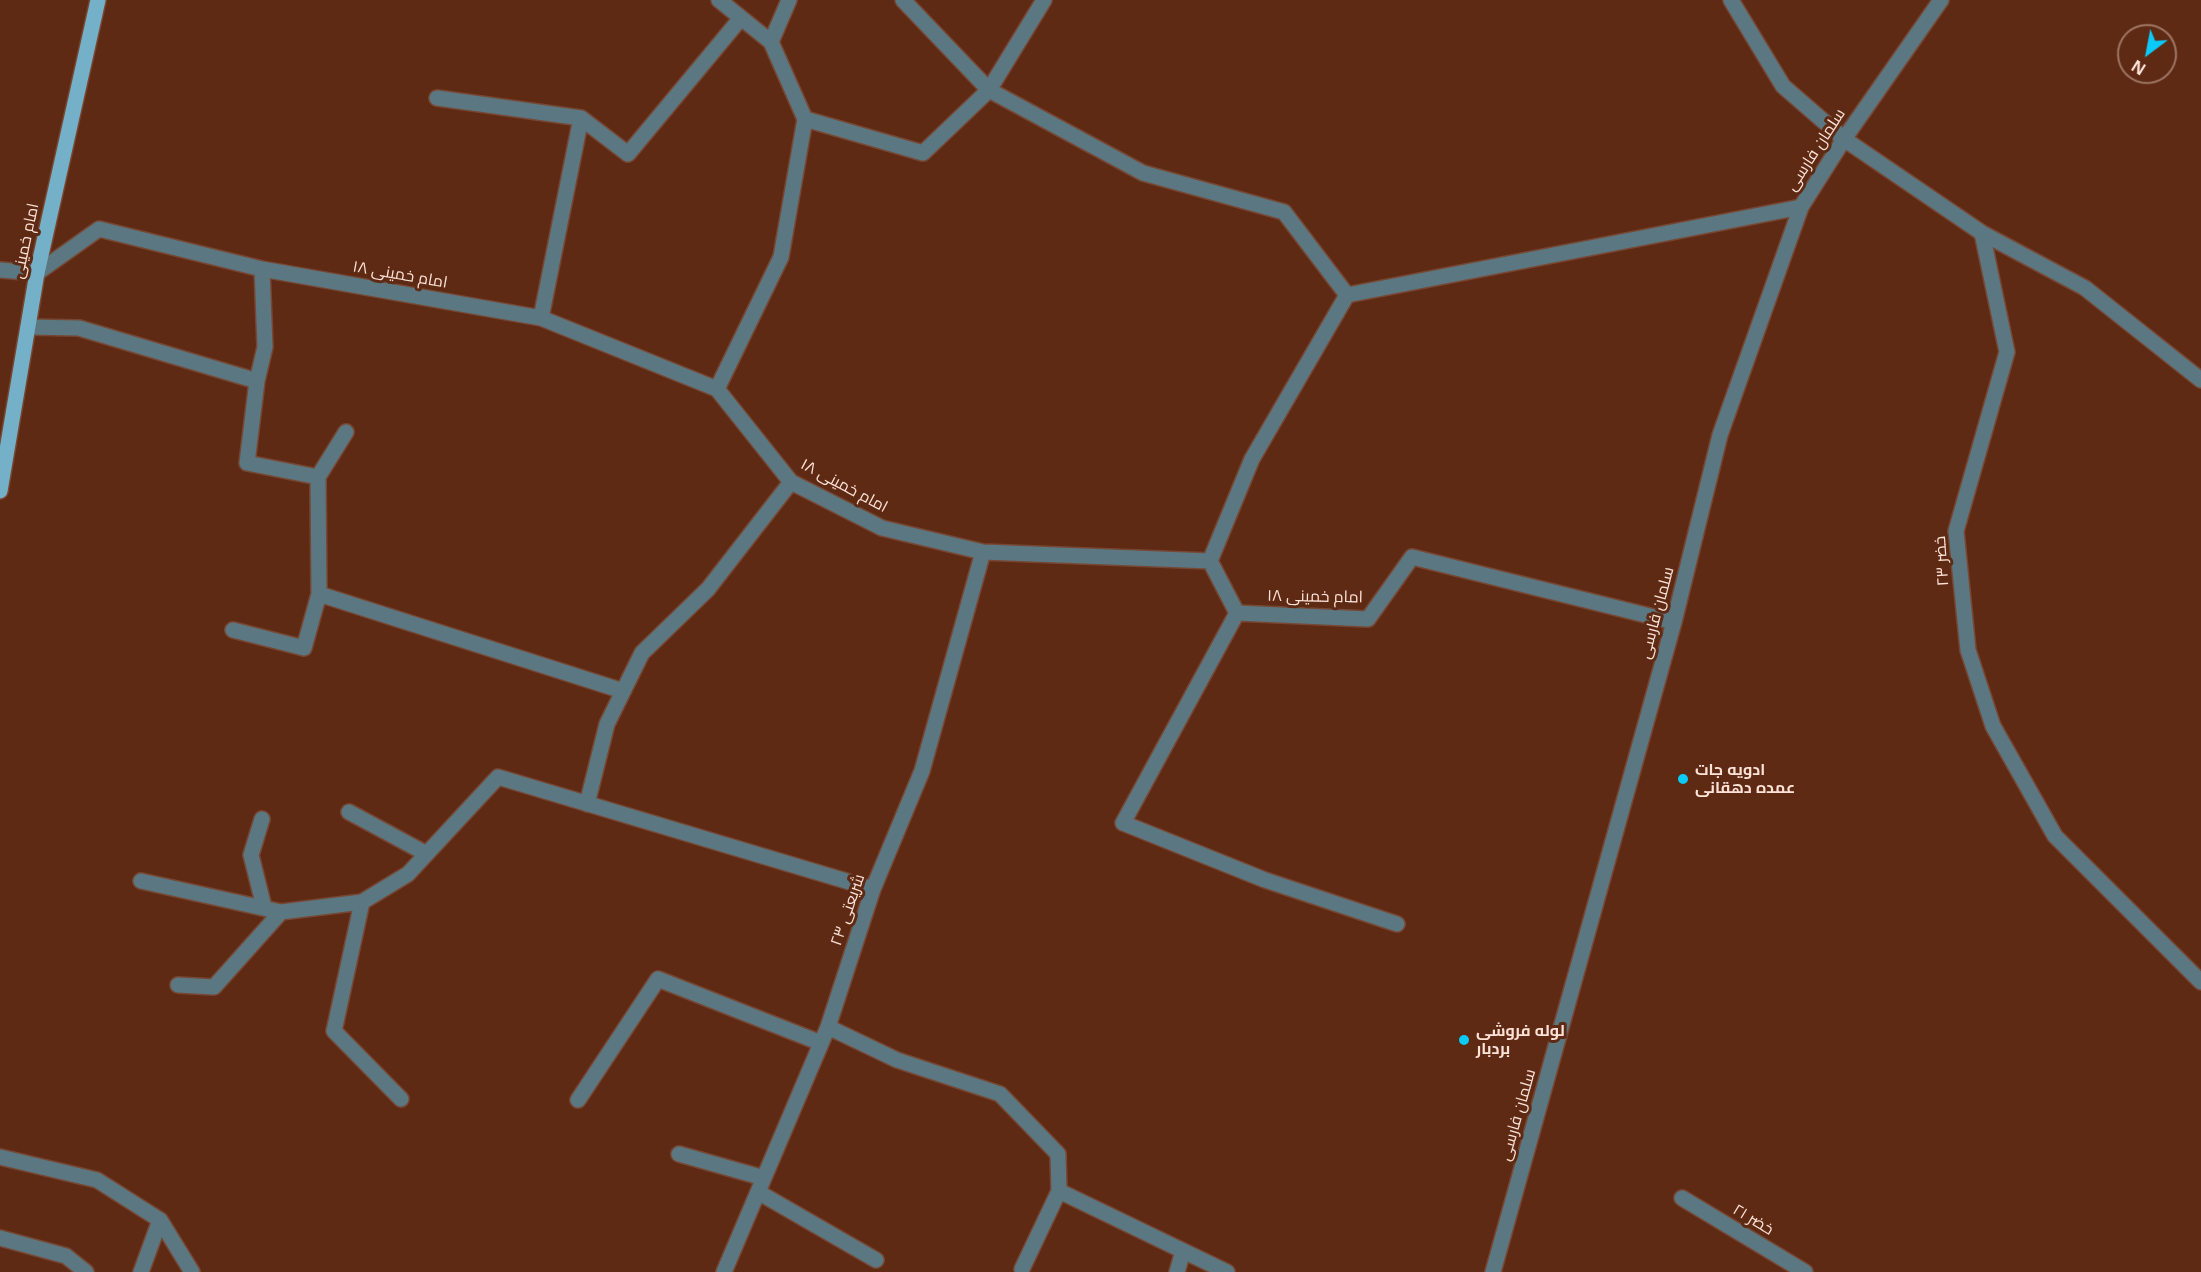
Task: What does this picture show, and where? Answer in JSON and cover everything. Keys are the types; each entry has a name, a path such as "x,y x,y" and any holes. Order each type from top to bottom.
{"main road":[{"name":"امام خمینی","path":"0,491 37,273 98,0"}],"street":[{"path":"717,389 781,257 806,119 771,42 719,0"},
{"path":"771,42 789,0"},
{"path":"903,0 989,90 1143,173 1284,212 1347,295"},
{"path":"806,119 923,153 989,90 1044,0"},
{"path":"1731,0 1783,86 1844,139 1982,233 2085,288 2201,380"},
{"name":"سلمان فارسی","path":"1493,1272 1674,622 1720,435 1801,207 1844,139 1941,0"},
{"path":"437,98 580,118 628,154 741,18"},
{"path":"541,318 580,118"},
{"path":"1397,924 1265,880 1123,823 1238,614 1210,561 1252,459 1347,295 1801,207"},
{"name":"امام خمینی ۱۸","path":"37,273 99,229 262,269 541,318 717,389 791,482 882,528 983,552 1210,561"},
{"name":"خضر ۲۳","path":"1982,233 2007,351 1956,531 1968,650 1993,726 2055,836 2201,982"},
{"path":"262,269 266,347 257,381 247,463 318,477"},
{"path":"0,270 37,273"},
{"path":"28,327 79,328 257,381"},
{"path":"233,630 304,648 319,594 318,477 346,432"},
{"path":"587,804 607,724 642,653 708,589 791,482"},
{"name":"شریعتی ۲۳","path":"724,1272 828,1027 873,889 922,771 983,552"},
{"name":"امام خمینی ۱۸","path":"1238,614 1368,619 1412,557 1674,622"},
{"path":"319,594 623,691"},
{"path":"141,881 281,912 362,902 408,874 425,853 498,777 873,889"},
{"path":"349,812 425,853"},
{"path":"262,819 251,855 264,907"},
{"path":"362,902 334,1031 401,1100"},
{"path":"178,986 214,987 281,912"},
{"path":"578,1100 658,979 821,1043"},
{"path":"828,1027 897,1060 1000,1094 1058,1154 1059,1191 1022,1269"},
{"path":"679,1154 764,1178"},
{"path":"0,1157 97,1180 160,1220 192,1272"},
{"path":"1059,1191 1227,1272"},
{"path":"758,1192 876,1260"},
{"name":"خضر ۲۱","path":"1682,1198 1805,1272"},
{"path":"141,1272 160,1220"},
{"path":"0,1238 66,1256 86,1272"},
{"path":"1177,1272 1183,1251"}],"place":[{"name":"ادویه جات‌ عمده ‌دهقانی","path":"1683,779"},
{"name":"لوله فروشی بردبار","path":"1464,1040"}]}
